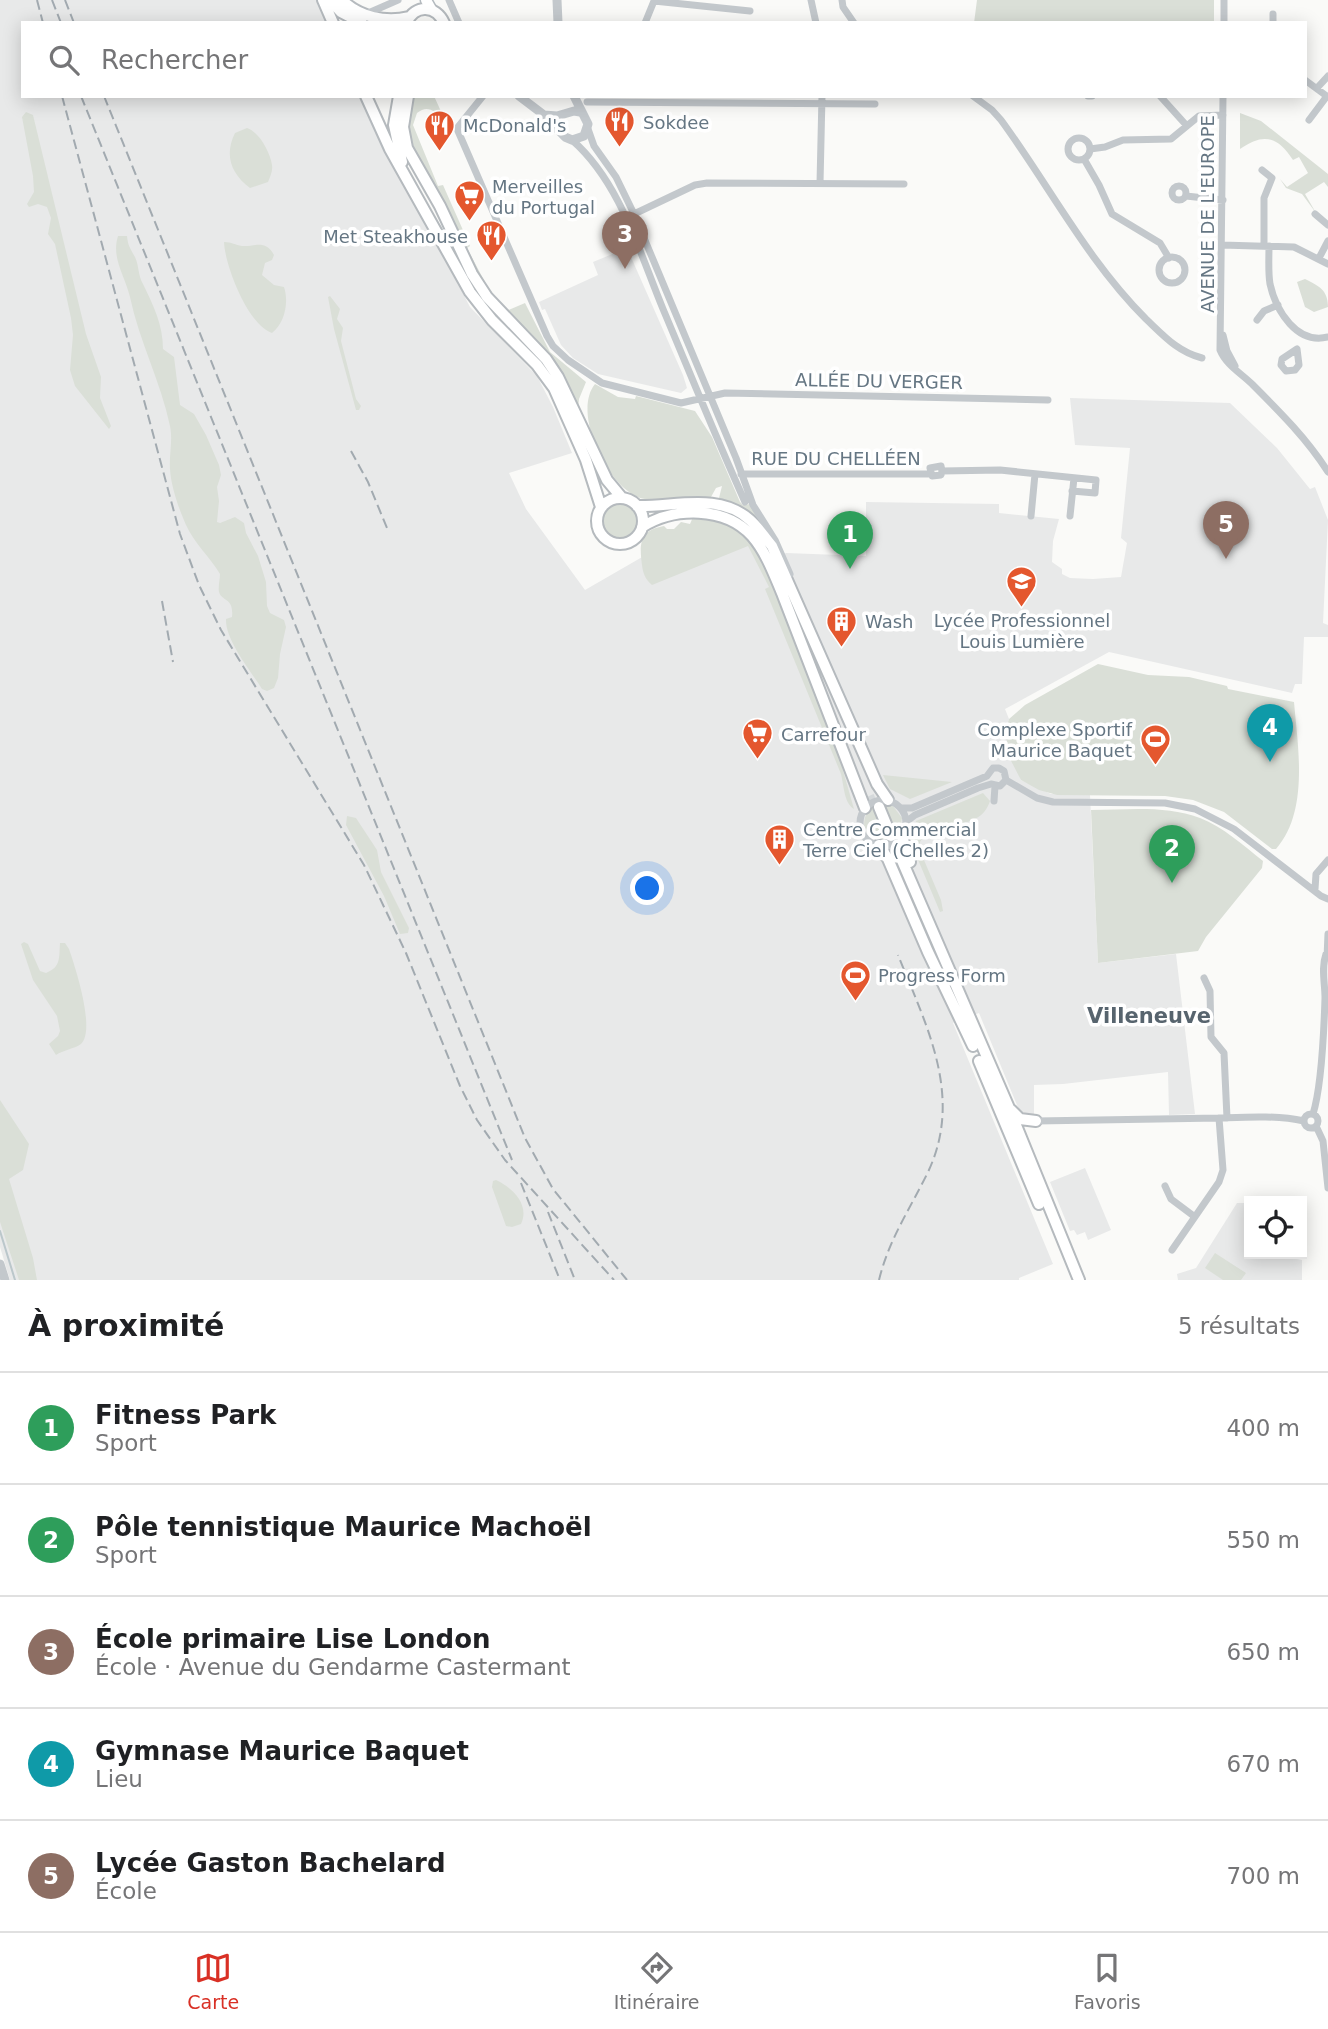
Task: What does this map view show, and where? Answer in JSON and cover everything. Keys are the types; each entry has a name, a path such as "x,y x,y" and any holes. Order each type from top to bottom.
{"main road":[{"path":"323,0 332,21"},
{"path":"330,0 346,16 363,19 394,20 429,5 443,21"},
{"path":"342,0 363,19"},
{"path":"367,98 390,149 463,279 485,312 537,365 554,388 586,460 601,507"},
{"path":"399,98 394,125 401,160 463,279"},
{"path":"408,98 403,127 407,148 440,206 472,274 487,297 546,359 558,377 607,480 622,498 637,506 708,503 741,514 751,521 762,534 772,546 788,593 872,795 782,576 762,534"},
{"path":"622,498 610,499 597,514 600,532 615,543 627,542 636,536 642,527 658,518 688,512 714,515 737,523 750,534 788,593 877,784 877,806"},
{"path":"637,506 642,527"},
{"path":"788,593 890,839 888,859 928,952 975,1050"},
{"path":"890,839 906,853 1009,1108 1011,1124 1071,1280"},
{"path":"895,850 1009,1108 1020,1119 1036,1121 1011,1124 1000,1122 995,1113 975,1050 895,850"},
{"path":"1024,1146 1025,1129 1036,1121"},
{"path":"1011,1124 1024,1146 1079,1280"}],"street":[{"path":"363,19 398,0"},
{"path":"449,0 458,21"},
{"path":"557,0 558,21"},
{"path":"811,0 816,21"},
{"path":"842,0 843,7 854,21"},
{"path":"1224,0 1224,21"},
{"path":"646,21 654,1 711,3 750,11"},
{"path":"1317,88 1328,76"},
{"path":"1307,81 1328,97 1309,120"},
{"path":"481,98 458,127 458,131 553,346 568,360 602,383 681,403 700,400"},
{"path":"522,98 544,115 562,135 572,140 599,171 625,217 700,400 756,511 782,555 788,593"},
{"path":"575,98 594,146 615,177 652,256 651,263 655,273 674,318 682,328 710,396 739,476 745,502"},
{"path":"582,98 587,102 822,100 875,104"},
{"path":"976,98 1002,120 1100,268 1185,354 1202,358"},
{"path":"1162,98 1187,126"},
{"name":"AVENUE DE L'EUROPE","path":"1223,98 1222,332 1227,351 1238,369 1325,459 1328,472"},
{"path":"820,183 822,100"},
{"path":"582,114 587,102"},
{"path":"544,115 559,116 574,111 582,114"},
{"path":"1090,149 1123,140 1167,140 1178,135 1199,116 1223,116"},
{"path":"572,140 581,138 587,129"},
{"path":"1080,138 1087,142 1090,149 1084,159 1073,158 1069,153 1069,145 1073,140 1080,138"},
{"path":"1084,159 1114,217 1160,243 1169,258"},
{"path":"1262,170 1272,178 1264,198 1266,246 1270,283 1278,305 1288,322 1304,335 1316,339 1328,337"},
{"path":"625,217 701,183 904,184"},
{"path":"1186,196 1223,200"},
{"path":"1315,214 1328,225"},
{"path":"1319,258 1328,241"},
{"path":"1222,245 1294,247 1328,264"},
{"path":"1258,320 1264,311 1278,305"},
{"path":"1297,349 1304,335"},
{"path":"680,350 687,356 701,391 710,396"},
{"name":"ALLÉE DU VERGER","path":"700,400 725,393 1048,400"},
{"name":"RUE DU CHELLÉEN","path":"739,476 940,476 942,471 1000,470 1096,480 1095,493 1073,491"},
{"path":"1031,516 1035,474"},
{"path":"1070,516 1074,478"},
{"path":"999,768 1006,774 1003,784 993,785 915,815 890,839 866,839 861,829 861,818 877,806 901,808 912,808 987,776 991,769 999,768"},
{"path":"987,776 993,785 994,801"},
{"path":"1006,780 1037,798 1053,802 1165,803 1195,809 1228,825 1328,899"},
{"path":"901,808 906,822"},
{"path":"1318,894 1314,885 1328,860"},
{"path":"1309,886 1322,870"},
{"path":"1313,1114 1318,1096 1328,934"},
{"path":"1172,1250 1219,1182 1223,1170 1224,1053 1211,1037 1210,991 1204,978"},
{"path":"1304,1121 1307,1115 1313,1114"},
{"path":"1313,1114 1322,1136 1328,1188"},
{"path":"1036,1121 1241,1116 1304,1121"},
{"path":"1304,1121 1307,1126 1316,1126"},
{"path":"1164,1186 1171,1199 1195,1217"},
{"path":"0,1264 5,1280"}],"shaded area":[{"path":"0,0 319,0 328,21 21,21 21,98 363,98 470,307 537,376 553,407 572,453 509,473 526,509 585,590 689,530 734,525 766,562 786,553 866,556 866,502 999,504 999,513 1059,519 1053,541 1052,562 1062,569 1062,574 1070,578 1121,577 1127,543 1121,538 1130,448 1075,445 1070,398 1230,403 1277,448 1310,489 1315,487 1328,520 1323,623 1328,625 1328,637 1304,637 1302,684 1295,684 1292,693 1109,652 1005,709 1009,719 1006,728 1021,780 1051,794 1090,795 1098,963 1176,954 1195,1114 1169,1115 1168,1072 1034,1085 1034,1115 1026,1115 1017,1105 979,1013 953,1023 1053,1264 1019,1280 10,1280 0,1247"},
{"path":"977,0 1214,0 1214,21 974,21"},
{"path":"410,98 435,98 444,118 424,109 417,113 413,125 438,186 443,185 470,246 467,248 487,286 506,311 525,303 550,352 586,382 578,410 567,387 489,297 412,153 405,120"},
{"path":"26,112 33,115 86,334 101,377 100,398 111,426 109,429 75,386 70,370 73,335 71,318 55,244 48,234 51,218 47,207 38,204 29,207 27,204 34,192 22,117"},
{"path":"1240,113 1261,121 1328,174 1328,187 1324,182 1305,194 1316,213 1302,194 1286,188 1280,179 1287,187 1308,173 1299,157 1293,160 1282,146 1263,139 1240,149"},
{"path":"247,128 263,143 272,167 268,182 250,188 238,177 230,156 235,133"},
{"path":"118,236 127,236 141,281 154,307 163,349 174,357 180,405 194,414 219,465 221,475 217,487 217,522 235,517 244,523 266,582 267,606 270,613 284,620 286,627 278,678 274,688 267,691 262,689 234,646 226,619 232,617 232,611 230,603 219,592 220,574 189,532 176,498 170,469 170,426 117,259"},
{"path":"224,242 242,246 263,245 274,255 272,260 265,263 262,275 274,285 284,287 286,299 283,318 272,333 255,319 239,293"},
{"path":"627,248 683,375 687,388 681,393 598,374 573,358 561,345 545,309 542,310 539,302 598,275 593,262"},
{"path":"1305,279 1322,289 1328,307 1314,312 1305,307 1297,282"},
{"path":"330,296 340,309 337,319 343,328 341,341 356,399 361,406 359,410 356,410 334,329 328,297"},
{"path":"595,384 618,397 635,399 636,396 695,411 712,437 740,502 743,505 750,504 772,542 718,502 722,486 716,488 711,497 660,501 632,494 619,483 607,468 591,432 589,397"},
{"path":"619,502 632,508 638,521 632,534 619,540 606,534 600,521 606,508"},
{"path":"693,517 713,518 729,524 749,542 761,559 791,629 840,760 854,809 846,798 841,774 765,589 769,587 748,546 652,585 646,578 642,568 641,544 646,534 664,526 674,529 681,522 690,524"},
{"name":"Complexe Sportif Maurice Baquet","path":"1098,664 1148,675 1189,677 1227,686 1228,689 1294,702 1299,759 1297,798 1286,834 1276,849 1272,849 1224,812 1193,800 1165,796 1057,795 1039,790 1021,780 1008,755 1006,728 1009,719 1025,705"},
{"path":"883,775 952,782 910,799 890,789"},
{"path":"983,793 990,801 977,818 936,829 920,842 921,853 941,900 943,911 940,912 911,843 916,821"},
{"path":"880,803 893,806 902,818 899,834 886,841 872,838 864,826 868,812"},
{"path":"1091,810 1174,811 1200,818 1225,831 1263,861 1262,868 1206,937 1198,951 1098,963"},
{"path":"347,816 356,818 377,850 381,872 409,928 408,933 400,934 384,896 346,825"},
{"path":"60,943 65,943 69,949 76,969 85,1012 85,1037 81,1044 56,1055 49,1044 60,1031 57,1016 33,980 21,944 28,944 40,971 46,973 57,965"},
{"path":"0,1100 29,1144 23,1170 9,1179 37,1280 19,1280 0,1222"},
{"path":"1085,1168 1111,1230 1088,1240 1085,1232 1077,1235 1074,1230 1070,1231 1050,1182"},
{"path":"496,1180 514,1192 522,1204 521,1224 506,1226 492,1187 493,1181"},
{"path":"1237,1203 1244,1203 1244,1259 1302,1260 1302,1280 1178,1280 1177,1274 1196,1268"},
{"path":"1215,1253 1246,1273 1241,1280 1223,1280 1205,1268"}],"waterway":[{"path":"0,1231 15,1280"}],"tunnel":[{"path":"869,796 875,809"},
{"path":"887,838 892,851"}],"railway":[{"path":"37,0 42,21"},
{"path":"52,0 60,21"},
{"path":"65,0 73,21"},
{"path":"63,98 180,534 199,585 221,630 364,865 406,953 460,1086 477,1120 505,1160 614,1280"},
{"path":"82,98 512,1160"},
{"path":"105,98 525,1138 553,1189 627,1280"},
{"path":"351,451 368,482 387,528"},
{"path":"162,601 173,662"},
{"path":"879,1280 894,1238 928,1172 938,1144 942,1116 942,1088 937,1061 920,1008 898,955"},
{"path":"521,1183 560,1280"},
{"path":"548,1212 575,1280"}],"place":[{"name":"Sokdee","path":"620,149"},
{"name":"McDonald's","path":"440,152"},
{"name":"Merveilles du Portugal","path":"469,223"},
{"name":"Met Steakhouse","path":"491,263"},
{"name":"École primaire Lise London","path":"625,269"},
{"name":"Lycée Gaston Bachelard","path":"1226,559"},
{"name":"Fitness Park","path":"850,569"},
{"name":"Lycée Professionnel Louis Lumière","path":"1022,609"},
{"name":"Wash","path":"842,648"},
{"name":"Carrefour","path":"758,761"},
{"name":"Gymnase Maurice Baquet","path":"1270,762"},
{"name":"Complexe Sportif Maurice Baquet","path":"1155,766"},
{"name":"Centre Commercial Terre Ciel (Chelles 2)","path":"780,866"},
{"name":"Pôle tennistique Maurice Machoël","path":"1172,883"},
{"name":"Progress Form","path":"855,1002"}],"district":[{"name":"Villeneuve","path":"1149,1016"}]}
